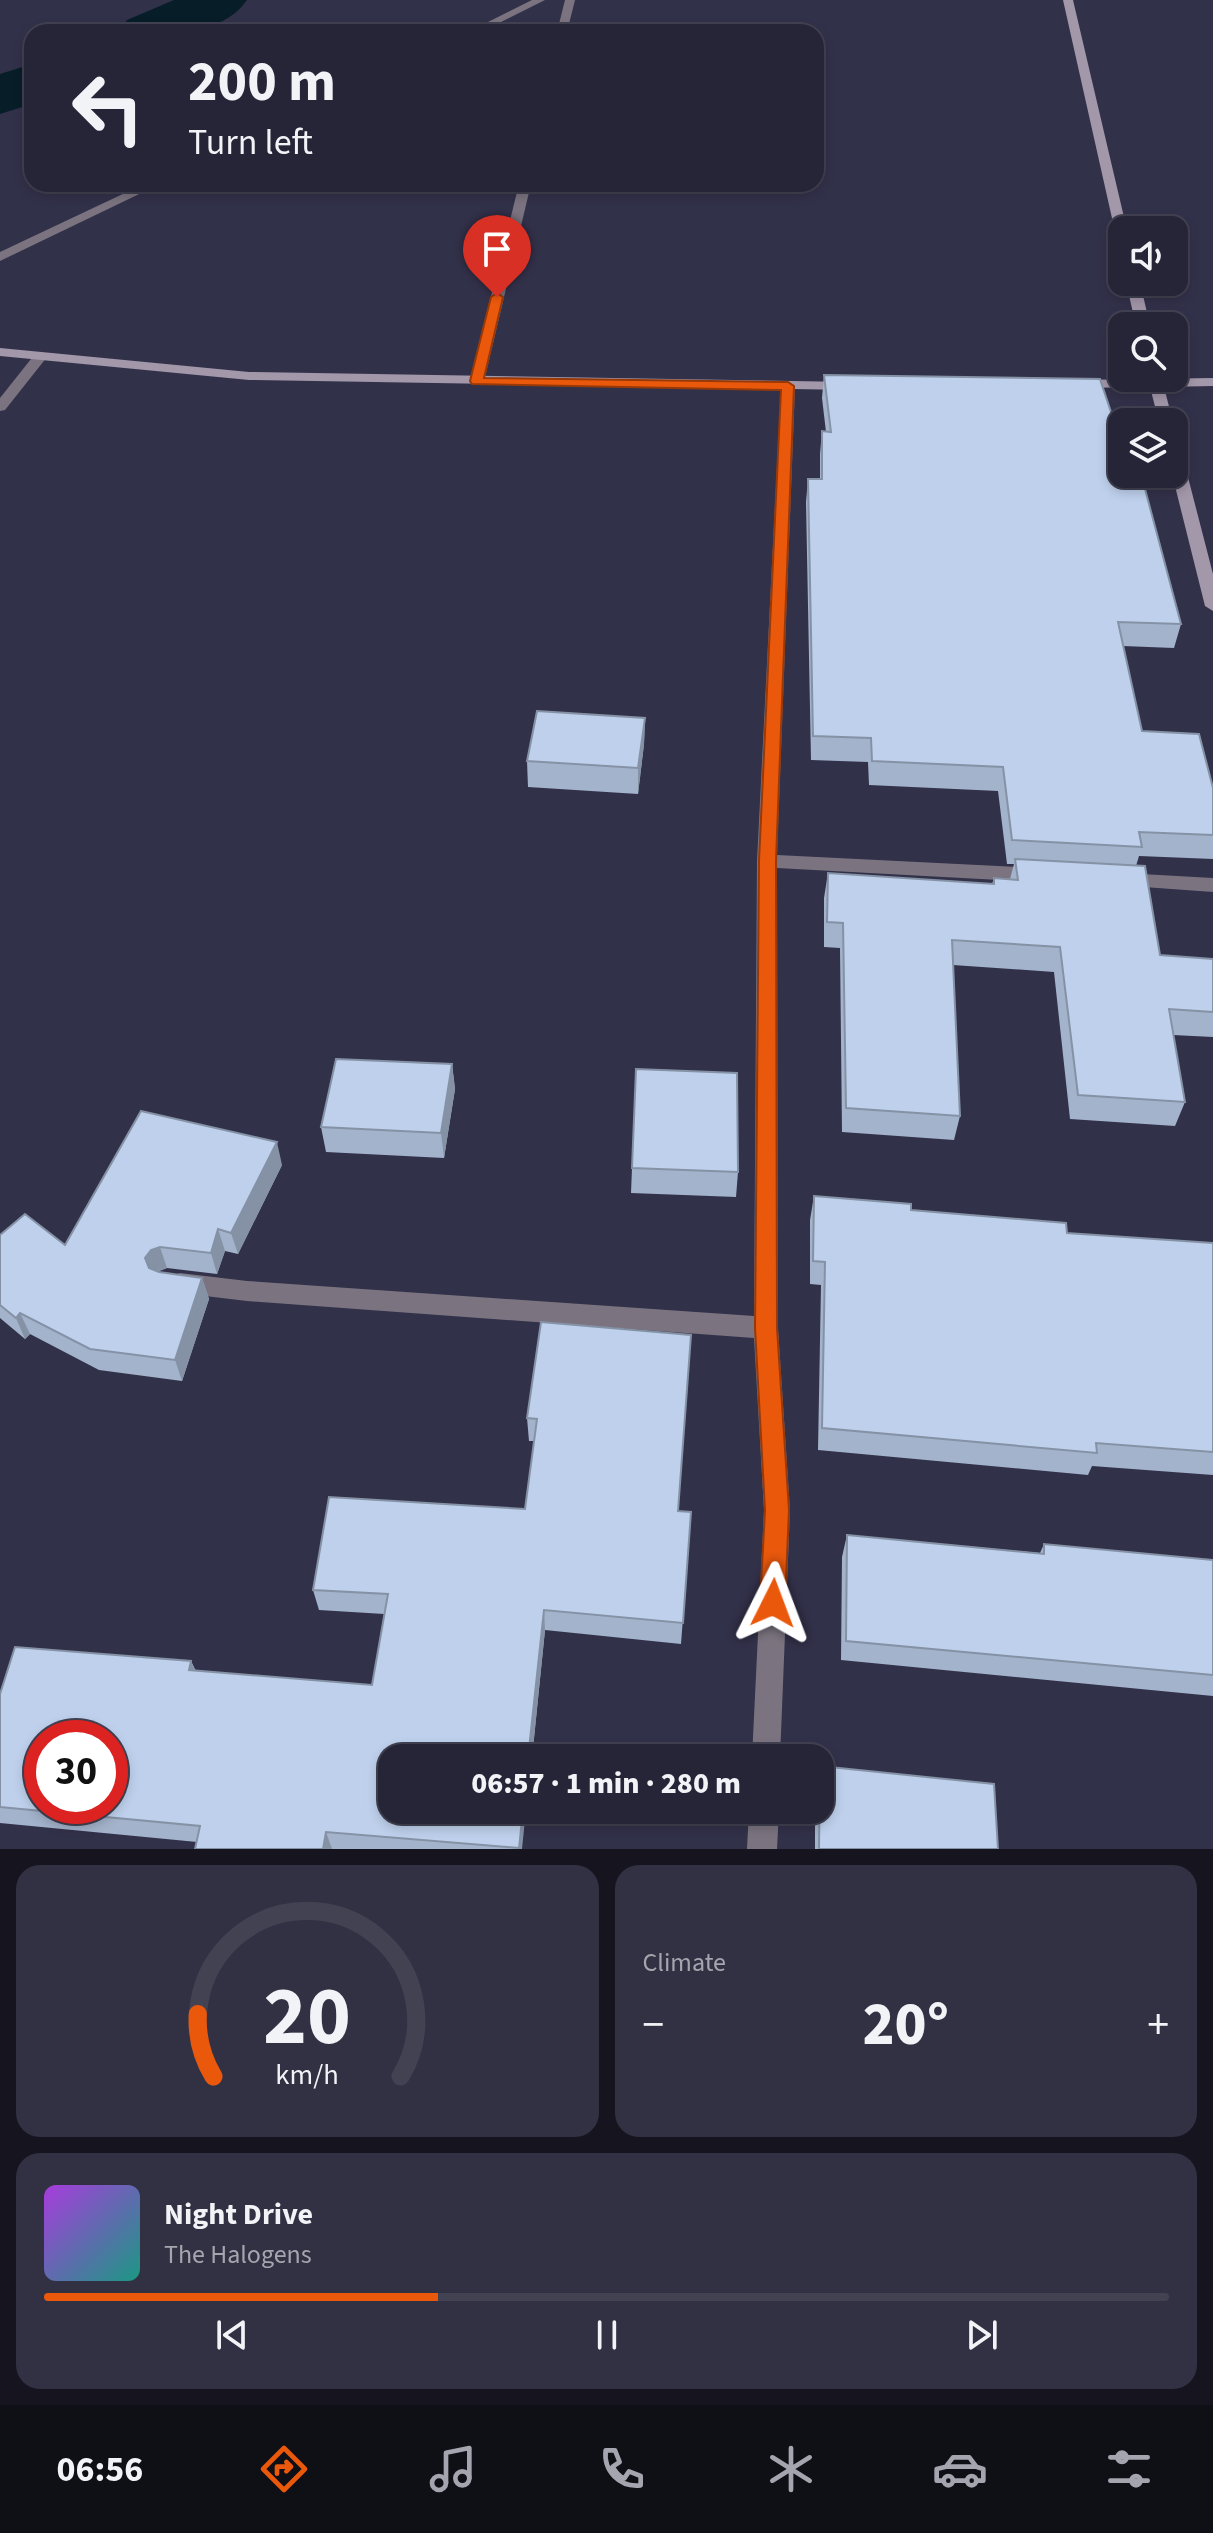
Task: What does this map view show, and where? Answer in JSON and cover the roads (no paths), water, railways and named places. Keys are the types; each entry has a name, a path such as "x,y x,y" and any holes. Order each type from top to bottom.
{"street":[{"path":"490,24 540,0"},
{"path":"564,24 570,0"},
{"path":"1068,0 1117,216"},
{"path":"0,257 137,192"},
{"path":"477,381 523,192"},
{"path":"0,352 249,376 864,386"},
{"path":"0,407 40,357"},
{"path":"1188,382 1213,382"},
{"path":"1064,384 1108,383"},
{"path":"767,1744 777,1510 766,1328 767,861 788,386"},
{"path":"1183,488 1213,606"},
{"path":"767,861 1054,876"},
{"path":"1102,879 1213,885"},
{"path":"167,1281 247,1291 766,1328"},
{"path":"762,1849 763,1824"}],"waterway":[{"path":"165,24 220,0"},
{"path":"0,96 24,86"}]}
